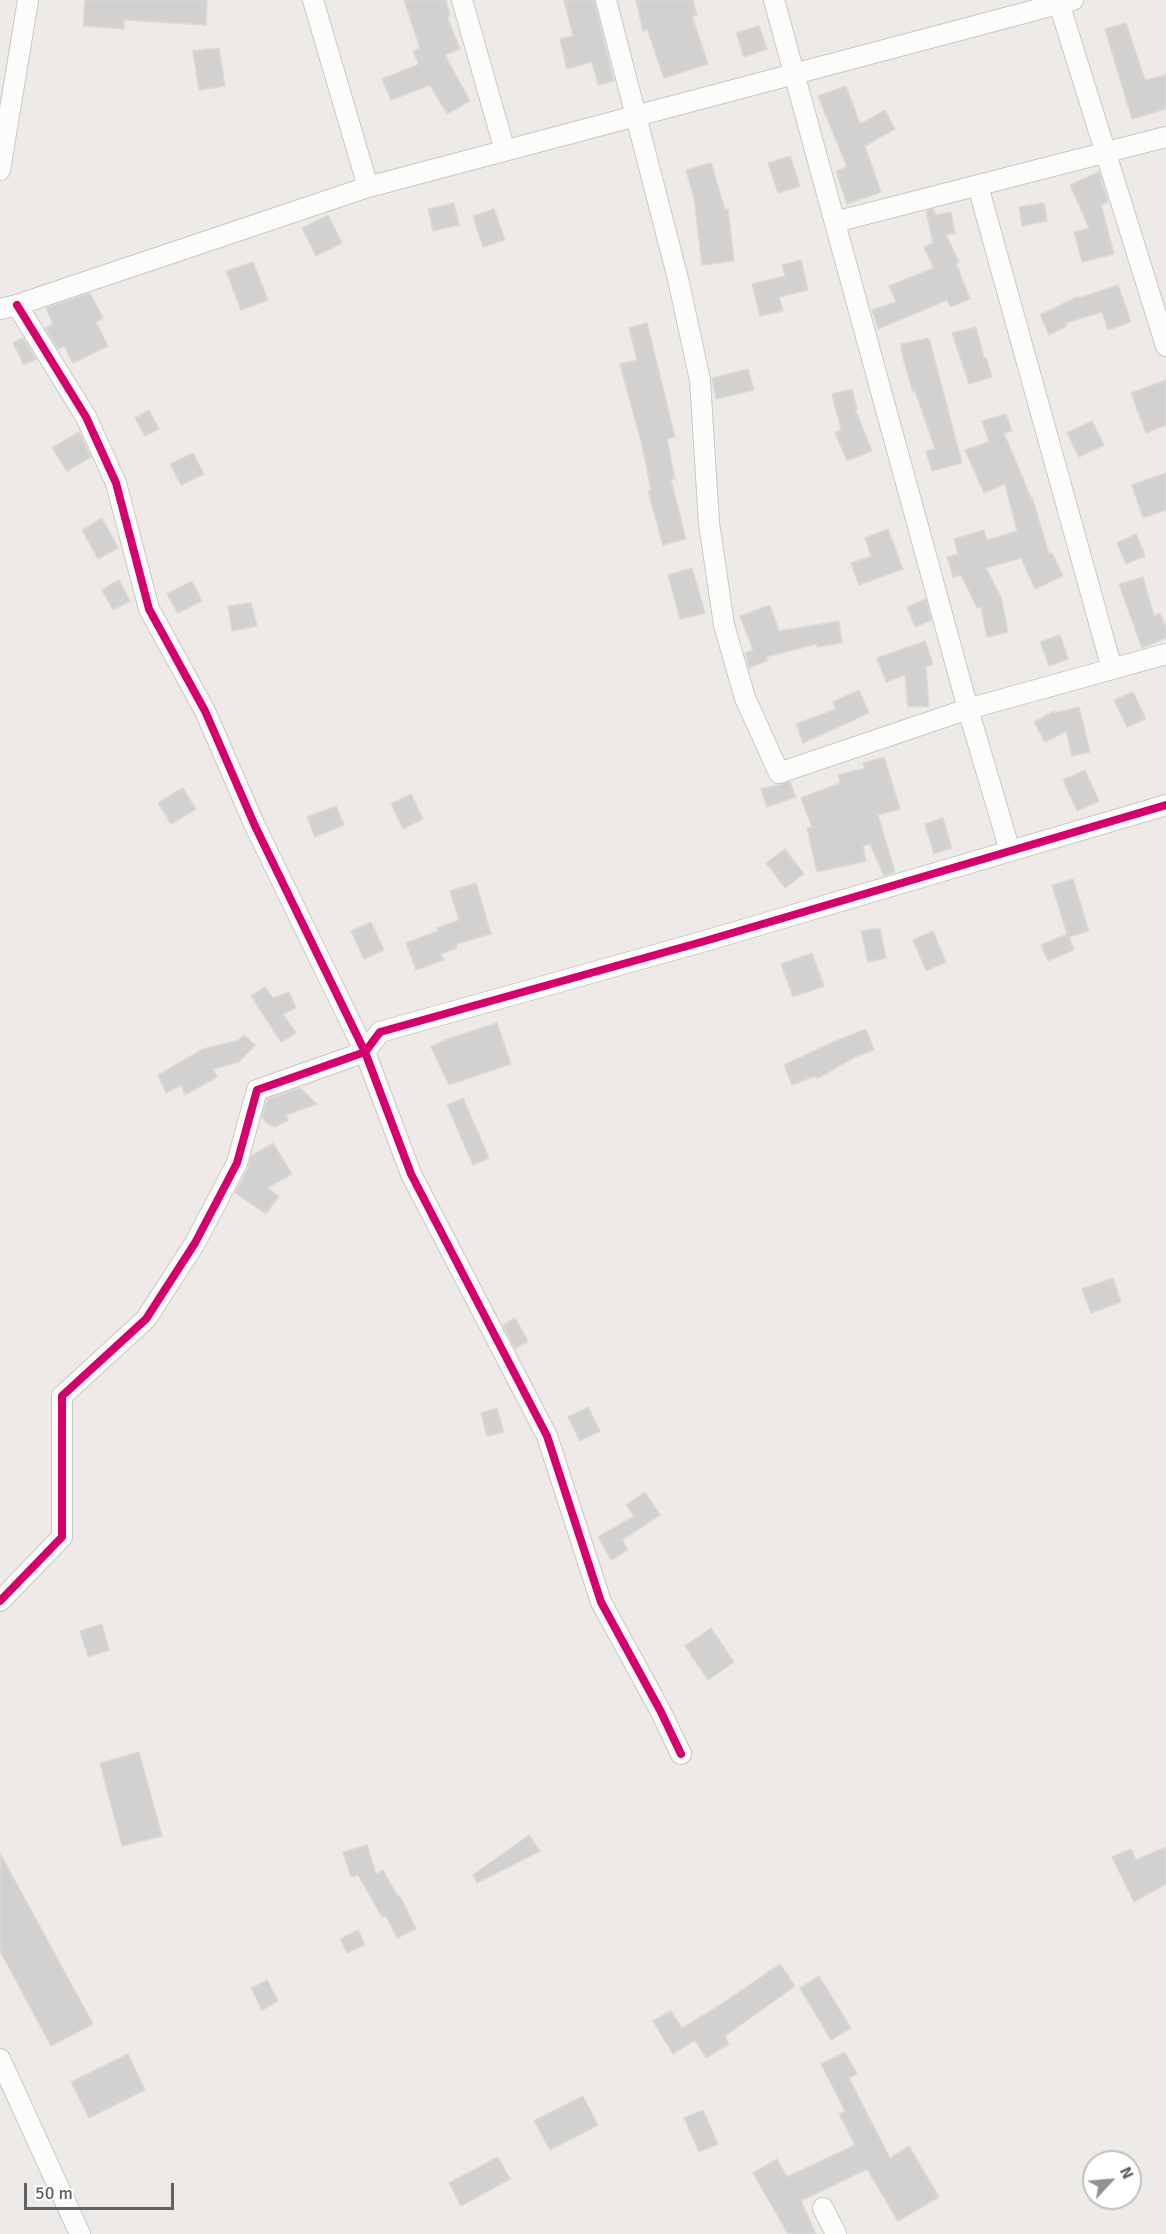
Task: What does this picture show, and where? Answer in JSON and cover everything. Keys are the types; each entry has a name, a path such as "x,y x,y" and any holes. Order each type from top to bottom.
{"street":[{"path":"0,170 28,0"},
{"path":"313,0 368,187"},
{"path":"462,0 505,151"},
{"path":"606,0 678,279 700,380 709,522 724,625 745,698 778,773 968,709 1166,654"},
{"path":"774,0 968,709 1010,850"},
{"path":"681,1754 660,1710 601,1602 547,1436 411,1174 365,1052 255,826 205,711 149,609 116,483 91,428 9,307 368,187 1063,1 1105,153 1166,346"},
{"path":"835,222 1166,137"},
{"path":"978,186 1112,669"},
{"path":"0,1601 62,1537 62,1396 146,1318 195,1243 237,1163 256,1090 365,1052 380,1032 705,941 1166,805"},
{"path":"0,2059 80,2234"},
{"path":"823,2208 836,2234"}],"building":[{"path":"85,0 207,0 206,25 124,20 124,29 83,26"},
{"path":"404,0 446,0 450,16 447,16 460,49 445,55 470,101 447,114 430,85 391,100 382,79 419,64 413,52 420,48"},
{"path":"564,0 594,0 614,81 598,85 592,62 567,69 560,39 573,36"},
{"path":"636,0 693,0 697,15 692,16 708,64 664,78 647,29 643,31"},
{"path":"1126,23 1145,80 1166,75 1166,109 1132,119 1105,29"},
{"path":"759,26 767,49 744,57 736,33"},
{"path":"219,48 225,86 199,90 193,51"},
{"path":"846,86 860,124 885,110 895,129 865,146 881,192 847,204 836,171 847,167 818,96"},
{"path":"790,156 800,186 778,193 768,163"},
{"path":"711,163 725,210 728,209 734,261 702,265 694,199 686,170"},
{"path":"1099,172 1108,202 1101,205 1114,254 1082,262 1074,232 1089,228 1070,185"},
{"path":"454,203 459,225 433,231 428,209"},
{"path":"1044,203 1047,221 1022,226 1019,207"},
{"path":"494,209 505,240 483,247 473,216"},
{"path":"933,209 936,215 951,212 955,233 946,235 959,262 956,263 970,299 950,307 947,300 878,329 872,310 896,302 889,286 934,268 924,248 933,243 926,211"},
{"path":"328,215 342,243 316,256 302,228"},
{"path":"801,260 808,290 779,297 783,311 760,316 752,284 785,276 782,265"},
{"path":"253,262 268,300 241,310 226,271"},
{"path":"1118,285 1131,322 1108,330 1102,312 1066,323 1067,326 1049,335 1040,315 1079,296 1079,298"},
{"path":"90,293 103,318 96,322 108,346 73,363 64,346 58,349 45,328 53,324 46,308"},
{"path":"647,323 675,437 667,439 675,479 671,480 686,539 663,545 648,491 651,490 642,445 620,364 637,360 629,328"},
{"path":"976,327 984,358 986,357 992,377 969,384 952,333"},
{"path":"23,338 36,359 24,365 13,343"},
{"path":"929,338 962,463 932,471 926,451 935,449 915,391 913,392 901,351 901,344"},
{"path":"748,369 754,390 716,399 712,378"},
{"path":"1166,380 1166,425 1146,433 1131,393"},
{"path":"852,389 857,409 855,409 872,451 847,461 835,433 841,430 832,394"},
{"path":"149,410 159,429 145,436 135,418"},
{"path":"1006,414 1012,431 1004,433 1032,497 1049,554 1052,553 1063,576 1035,589 1021,558 986,568 1001,597 1008,632 987,637 981,607 977,608 961,575 953,577 947,557 958,554 954,539 984,530 987,540 1017,531 1005,484 984,493 965,450 989,442 982,421"},
{"path":"1092,421 1104,445 1079,457 1067,433"},
{"path":"79,432 91,457 67,471 52,448"},
{"path":"193,453 204,474 181,485 170,464"},
{"path":"1166,473 1166,510 1143,518 1132,485"},
{"path":"102,518 118,548 98,559 82,530"},
{"path":"888,529 903,569 859,585 851,563 871,556 865,538"},
{"path":"1136,534 1145,556 1126,564 1117,543"},
{"path":"692,568 705,613 680,619 668,575"},
{"path":"1143,577 1154,616 1160,613 1166,627 1166,638 1142,648 1119,584"},
{"path":"119,580 130,601 113,610 102,590"},
{"path":"192,581 202,601 178,613 167,594"},
{"path":"926,599 931,620 915,627 907,607"},
{"path":"251,603 257,626 232,631 228,606"},
{"path":"770,605 779,631 839,621 842,643 817,647 817,644 766,657 768,660 749,668 745,653 753,650 740,616"},
{"path":"1060,635 1068,659 1049,666 1040,642"},
{"path":"925,641 933,664 926,667 929,706 908,707 905,675 886,682 877,658"},
{"path":"859,690 869,713 803,743 796,724 836,709 833,702"},
{"path":"1133,692 1146,719 1127,727 1114,700"},
{"path":"1079,707 1090,752 1072,756 1066,731 1045,742 1034,722 1054,711 1055,713"},
{"path":"884,757 900,809 878,815 895,872 884,876 870,844 863,846 866,861 817,872 807,828 812,827 801,798 840,783 838,775 865,768 863,763"},
{"path":"1085,770 1099,801 1077,811 1063,780"},
{"path":"790,782 796,797 767,807 761,789"},
{"path":"183,788 196,809 171,824 158,803"},
{"path":"411,794 423,819 403,829 391,804"},
{"path":"336,806 344,825 315,837 307,817"},
{"path":"943,818 952,848 934,854 925,824"},
{"path":"785,849 804,874 785,888 766,863"},
{"path":"1073,879 1089,931 1069,937 1074,950 1048,961 1041,945 1067,934 1052,885"},
{"path":"476,883 491,934 456,944 457,948 441,954 444,960 416,970 406,943 459,920 450,891"},
{"path":"371,922 384,950 364,959 351,931"},
{"path":"880,929 886,958 868,962 861,931"},
{"path":"933,931 946,962 926,971 913,940"},
{"path":"812,953 824,986 793,997 781,964"},
{"path":"265,987 273,998 289,992 296,1008 283,1014 296,1033 281,1042 251,996"},
{"path":"497,1023 511,1064 449,1085 431,1047 447,1039"},
{"path":"866,1029 874,1050 855,1057 817,1079 815,1076 792,1085 784,1065"},
{"path":"244,1035 255,1045 239,1062 213,1069 217,1077 185,1095 181,1085 166,1093 158,1075 203,1049 239,1040"},
{"path":"300,1088 317,1104 286,1115 288,1120 275,1127 266,1123 262,1117 267,1099"},
{"path":"463,1098 489,1158 473,1165 447,1105"},
{"path":"273,1143 292,1174 267,1188 279,1196 266,1214 235,1193 248,1168 251,1156"},
{"path":"1113,1278 1121,1302 1091,1313 1082,1289"},
{"path":"515,1318 528,1341 515,1349 503,1325"},
{"path":"588,1407 600,1431 580,1441 568,1417"},
{"path":"497,1408 504,1432 487,1436 481,1413"},
{"path":"645,1492 660,1515 622,1540 628,1550 611,1560 598,1537 634,1516 626,1505"},
{"path":"102,1624 109,1650 88,1657 80,1631"},
{"path":"711,1628 734,1662 708,1680 685,1646"},
{"path":"139,1752 162,1836 122,1846 100,1763"},
{"path":"529,1835 540,1851 477,1883 473,1875"},
{"path":"367,1845 376,1874 383,1870 398,1897 400,1896 416,1929 397,1938 386,1916 382,1917 358,1875 351,1877 343,1852"},
{"path":"1166,1847 1166,1884 1134,1902 1112,1857 1131,1849 1136,1860"},
{"path":"0,1853 93,2024 51,2046 0,1951"},
{"path":"358,1930 365,1945 347,1953 340,1939"},
{"path":"780,1964 795,1986 725,2036 729,2044 706,2058 695,2040 673,2054 653,2021 671,2011 682,2028"},
{"path":"819,1976 851,2028 831,2040 800,1988"},
{"path":"267,1980 278,2001 262,2010 251,1988"},
{"path":"845,2052 857,2074 849,2078 890,2158 909,2146 939,2197 898,2221 867,2169 801,2201 816,2234 788,2234 753,2173 777,2159 787,2177 855,2145 839,2114 845,2111 821,2064"},
{"path":"128,2054 145,2090 89,2118 71,2082"},
{"path":"583,2096 598,2125 550,2150 534,2121"},
{"path":"703,2110 718,2144 699,2152 684,2118"},
{"path":"498,2157 510,2179 461,2206 449,2183"}],"cycle path":[{"path":"17,305 86,417 116,483 149,609 205,711 255,826 365,1052 411,1174 547,1436 601,1602 660,1710 681,1754"},
{"path":"0,1601 62,1537 62,1396 146,1319 195,1243 237,1163 257,1090 365,1052 380,1032 705,941 1166,805"}]}
